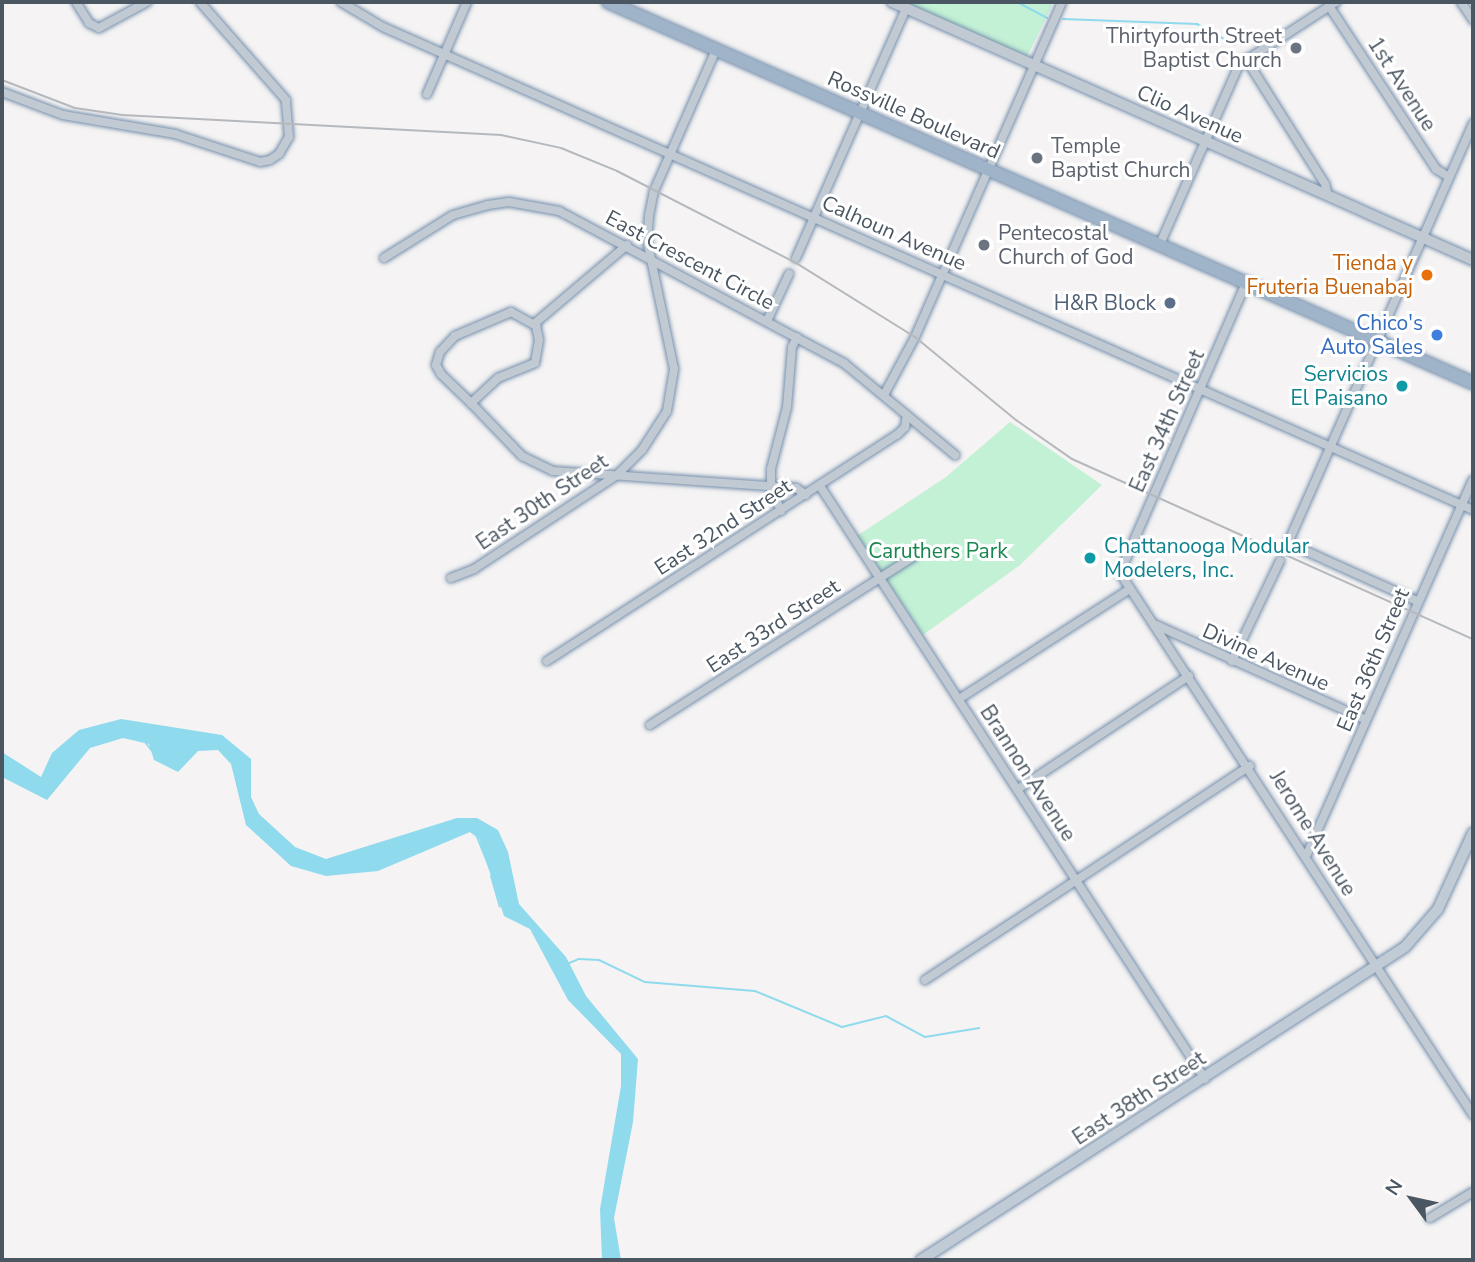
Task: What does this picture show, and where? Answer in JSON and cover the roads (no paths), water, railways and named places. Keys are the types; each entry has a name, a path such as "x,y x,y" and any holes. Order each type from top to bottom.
{"highway":[{"name":"Rossville Boulevard","path":"608,2 1473,383"}],"main road":[{"name":"East 38th Street","path":"921,1260 1205,1079 1405,947 1438,909 1473,833"}],"street":[{"path":"76,2 89,23 99,28 147,2"},
{"path":"2,92 63,115 175,134 260,162 279,154 290,125 286,100 200,2"},
{"name":"Calhoun Avenue","path":"341,2 383,27 671,152 1473,510"},
{"path":"427,94 467,2"},
{"name":"Clio Avenue","path":"892,2 1473,260"},
{"path":"885,393 943,275 1062,2"},
{"path":"1461,2 1473,20"},
{"path":"1160,244 1233,76 1246,59 1333,4"},
{"name":"1st Avenue","path":"1333,4 1436,169 1449,177"},
{"path":"796,258 906,9"},
{"name":"East 30th Street","path":"451,578 474,569 617,475 654,432 671,392 670,339 651,257 649,216 671,152 716,50"},
{"path":"1246,59 1325,184 1328,196"},
{"path":"1417,600 1288,543 1473,123"},
{"name":"East Crescent Circle","path":"384,258 453,215 509,202 559,211 651,257 797,337 885,393 955,455"},
{"path":"534,324 627,245"},
{"path":"767,321 789,274"},
{"name":"East 34th Street","path":"1120,573 1245,283"},
{"path":"471,403 498,378 535,363 540,340 534,324 511,312 480,321 445,343 436,365 471,403 537,466 572,474 796,488 806,495"},
{"path":"781,511 771,488 787,407 792,346 797,337"},
{"name":"East 32nd Street","path":"547,660 897,435 905,427 908,415"},
{"name":"East 36th Street","path":"1307,854 1417,600 1473,480"},
{"name":"Brannon Avenue","path":"820,486 1205,1079"},
{"name":"East 33rd Street","path":"650,725 914,556"},
{"path":"1232,661 1280,561"},
{"name":"Jerome Avenue","path":"1120,573 1250,766 1473,1115"},
{"path":"959,699 1130,589"},
{"name":"Divine Avenue","path":"1153,623 1366,720"},
{"path":"1018,789 1189,676"},
{"path":"925,980 1250,766"},
{"path":"1430,1218 1473,1192"}],"water":[{"path":"121,719 222,735 251,759 251,797 259,814 295,847 326,859 457,818 477,818 498,830 508,852 519,904 566,957 586,996 638,1059 633,1122 614,1218 621,1260 602,1259 600,1209 621,1086 621,1054 568,1000 530,929 504,916 479,839 470,832 378,871 326,876 291,866 246,825 231,764 218,750 198,751 178,772 154,760 149,744 123,738 90,748 47,800 2,777 2,752 41,777 52,753 79,730"}],"waterway":[{"path":"1017,2 1047,18"},
{"path":"1063,19 1197,24 1235,45"},
{"path":"172,751 187,735"},
{"path":"145,742 152,751"},
{"path":"477,837 490,870"},
{"path":"491,876 500,907"},
{"path":"567,964 579,959 599,960 645,982 755,991 842,1027 886,1016 925,1037 979,1028"}],"railway":[{"path":"2,80 75,108 122,115 501,135 561,148 617,171 796,263 915,337 1016,420 1072,459 1473,639"}],"place":[{"name":"Thirtyfourth Street Baptist Church","path":"1296,48"},
{"name":"Temple Baptist Church","path":"1037,158"},
{"name":"Pentecostal Church of God","path":"984,245"},
{"name":"Tienda y Fruteria Buenabaj","path":"1427,275"},
{"name":"H&R Block","path":"1170,303"},
{"name":"Chico's Auto Sales","path":"1437,335"},
{"name":"Servicios El Paisano","path":"1402,386"},
{"name":"Chattanooga Modular Modelers, Inc.","path":"1090,558"}],"park label":[{"name":"Caruthers Park","path":"938,551"}]}
